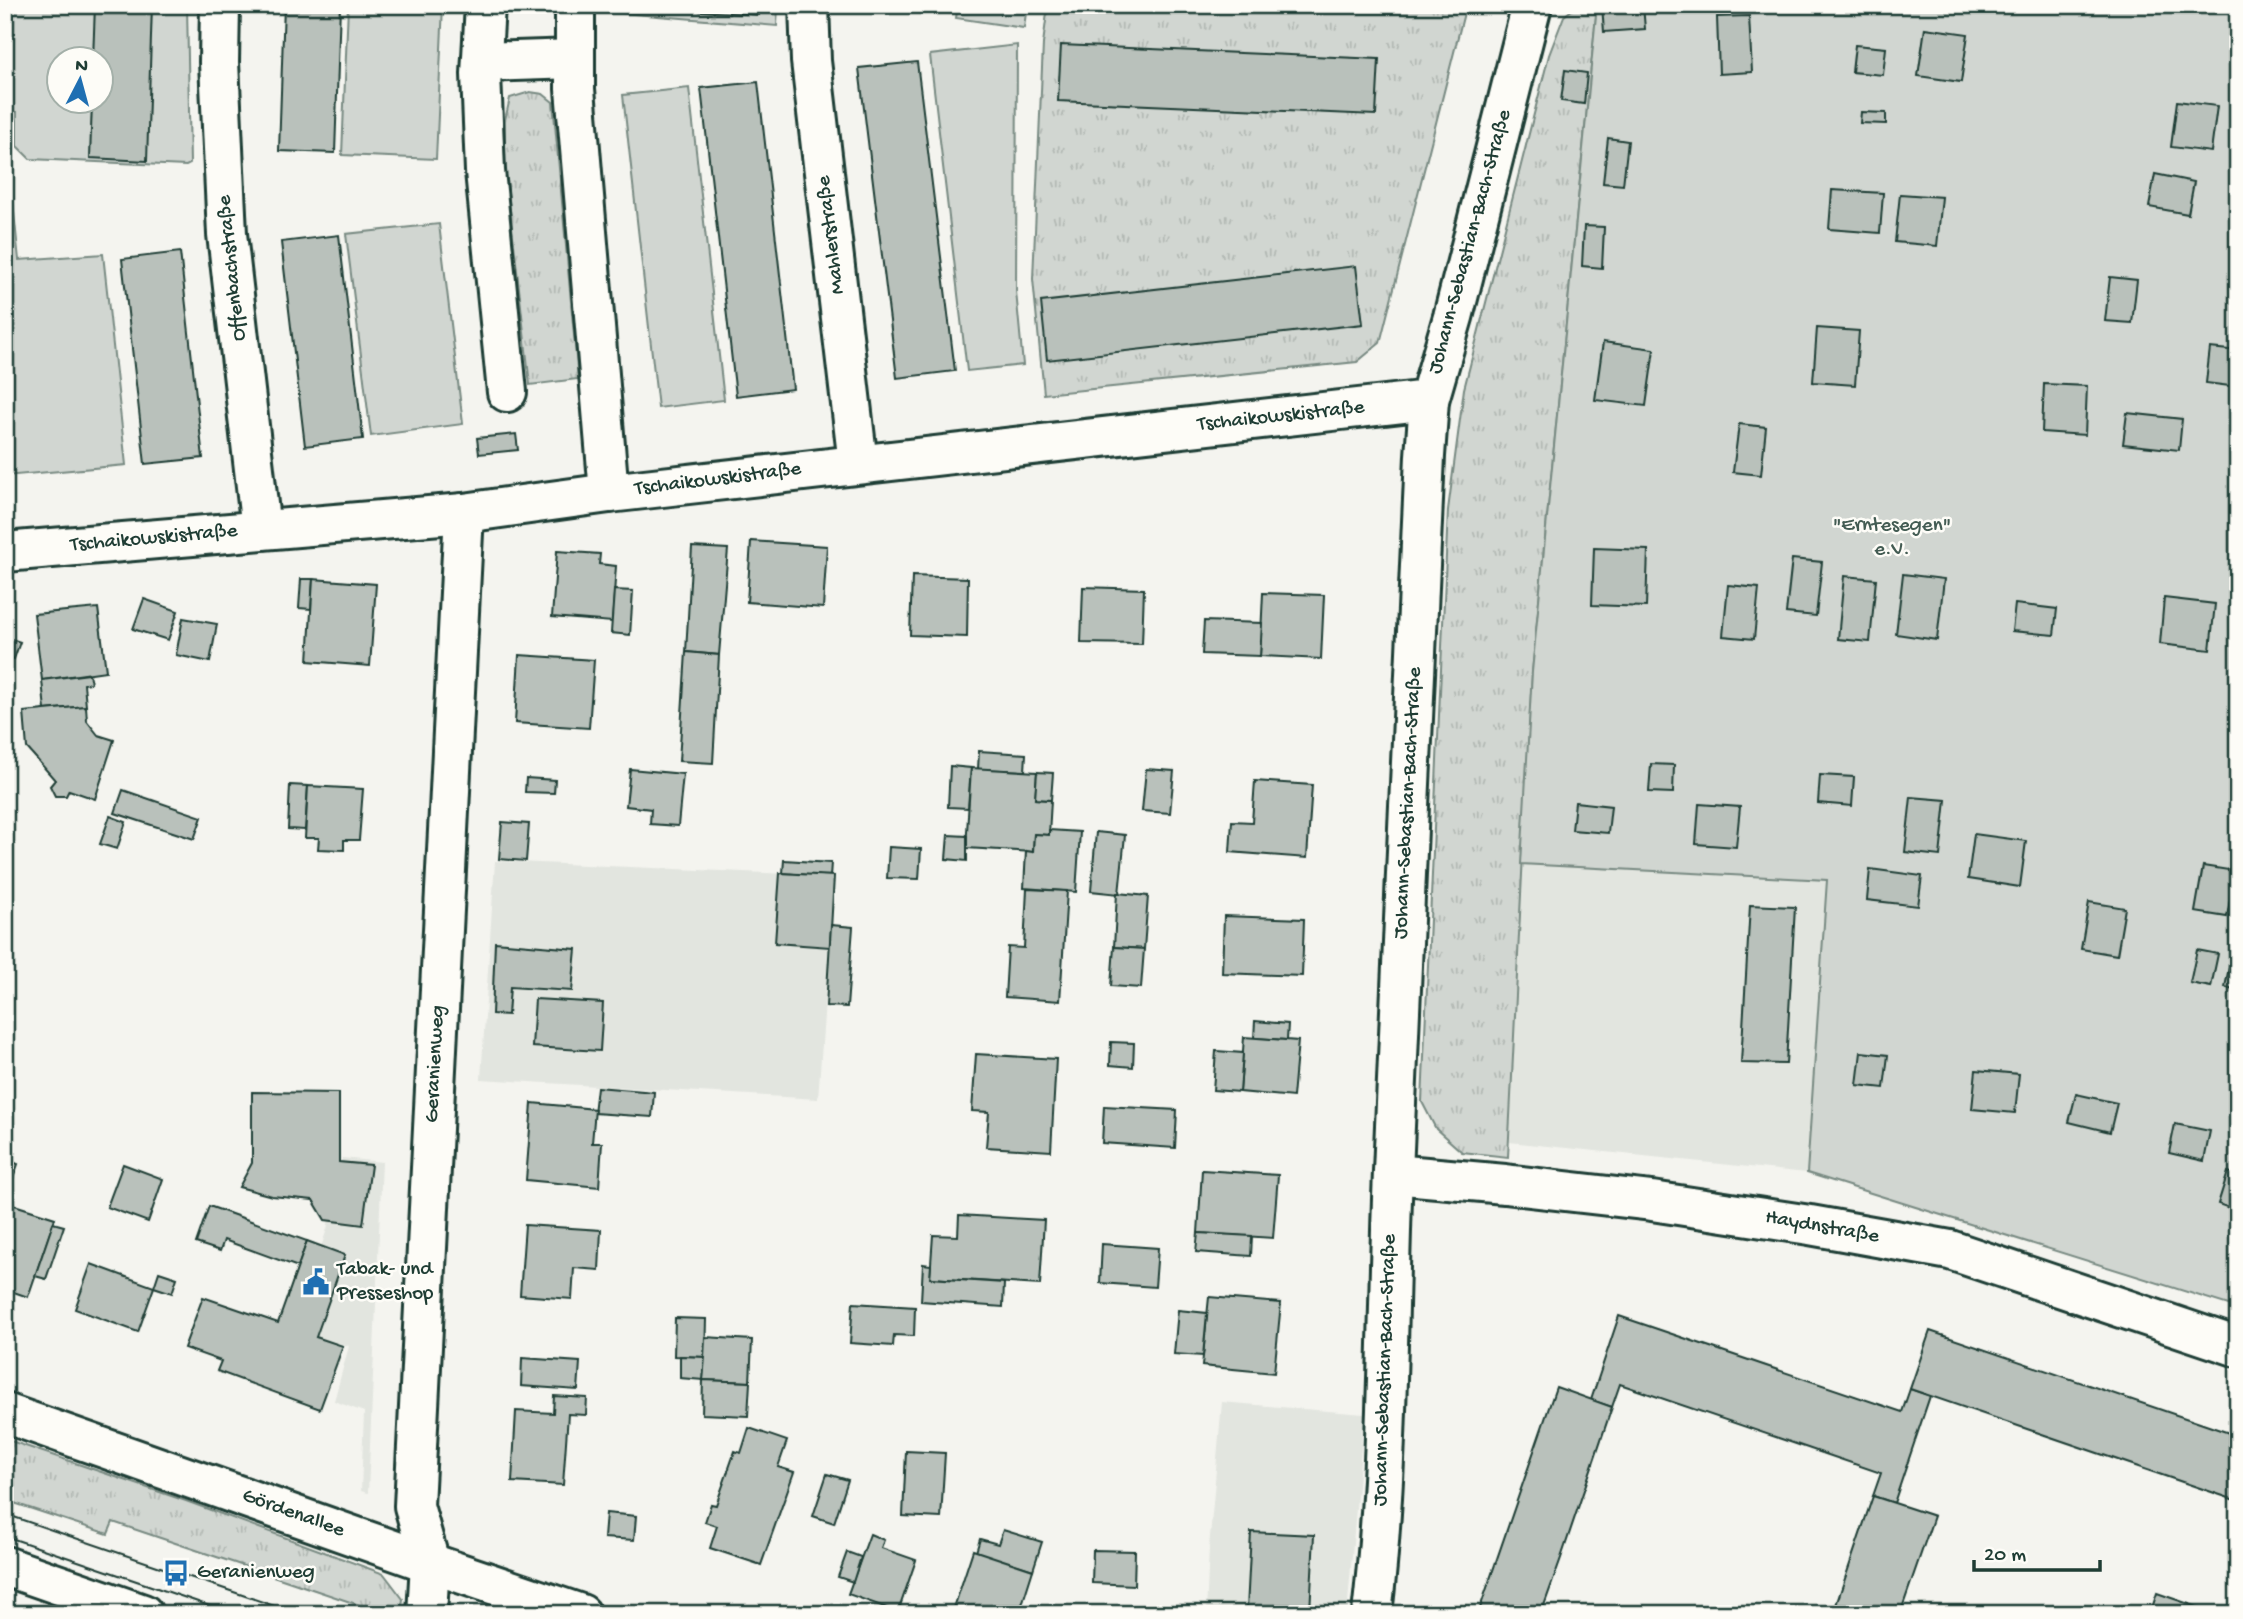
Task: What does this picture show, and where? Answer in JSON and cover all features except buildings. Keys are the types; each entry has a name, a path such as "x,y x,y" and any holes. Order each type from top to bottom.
{"street":[{"name":"Offenbachstraße","path":"220,5 219,62 228,234 261,530"},
{"path":"485,5 482,62 488,209 507,392"},
{"path":"575,5 577,116 609,493"},
{"name":"Mahlerstraße","path":"808,5 811,61 858,464"},
{"name":"Johann-Sebastian-Bach-Straße","path":"1372,1614 1384,1457 1393,1174 1424,456 1429,400 1453,317 1532,5"},
{"path":"482,62 575,60"},
{"name":"Tschaikowskistraße","path":"5,552 464,513 609,493 1429,400"},
{"name":"Geranienweg","path":"427,1614 430,1563 414,1506 464,513"},
{"name":"Haydnstraße","path":"1393,1174 1652,1201 1950,1250 2238,1347"},
{"name":"Gördenallee","path":"5,1413 581,1614"},
{"path":"5,1566 143,1614"}],"shaded area":[{"path":"495,861 834,876 818,1099 481,1079"},
{"path":"1521,864 1828,880 1807,1173 1509,1142"},
{"path":"342,1158 382,1162 368,1493 361,1491 364,1412 334,1401 349,1346 294,1330 327,1229"},
{"path":"1222,1402 1364,1414 1347,1614 1206,1614"}],"green space":[{"path":"5,5 187,5 190,164 186,166 30,159 17,146 17,112 5,112"},
{"path":"348,5 443,5 436,159 342,155"},
{"path":"586,5 778,5 777,26 586,10"},
{"path":"958,5 1027,5 1024,28 956,18"},
{"path":"1048,5 1466,5 1380,343 1357,362 1044,394 1033,279 1043,44"},
{"path":"1578,5 1597,5 1532,672 1508,1157 1462,1152 1436,1129 1422,1102 1448,510 1464,389 1549,55 1564,16"},
{"name":"\"Erntesegen\" e.V.","path":"1597,5 2238,5 2238,1308 1807,1173 1827,880 1521,864 1532,672"},
{"path":"1017,45 1016,291 1023,365 967,371 930,55"},
{"path":"689,88 724,400 658,408 623,95"},
{"path":"530,92 543,94 553,102 578,379 530,385 505,166 505,120 510,98"},
{"path":"5,170 10,174 19,260 103,254 126,465 5,476"},
{"path":"439,224 463,424 371,436 346,234"},
{"path":"5,1439 186,1501 384,1574 403,1599 401,1614 377,1614 377,1611 113,1522 108,1534 5,1500"}],"tram line":[{"path":"5,1514 298,1614"},
{"path":"5,1536 233,1614"}],"place":[{"name":"Tabak- und Presseshop","path":"316,1282"},
{"name":"Geranienweg","path":"176,1573"}]}
